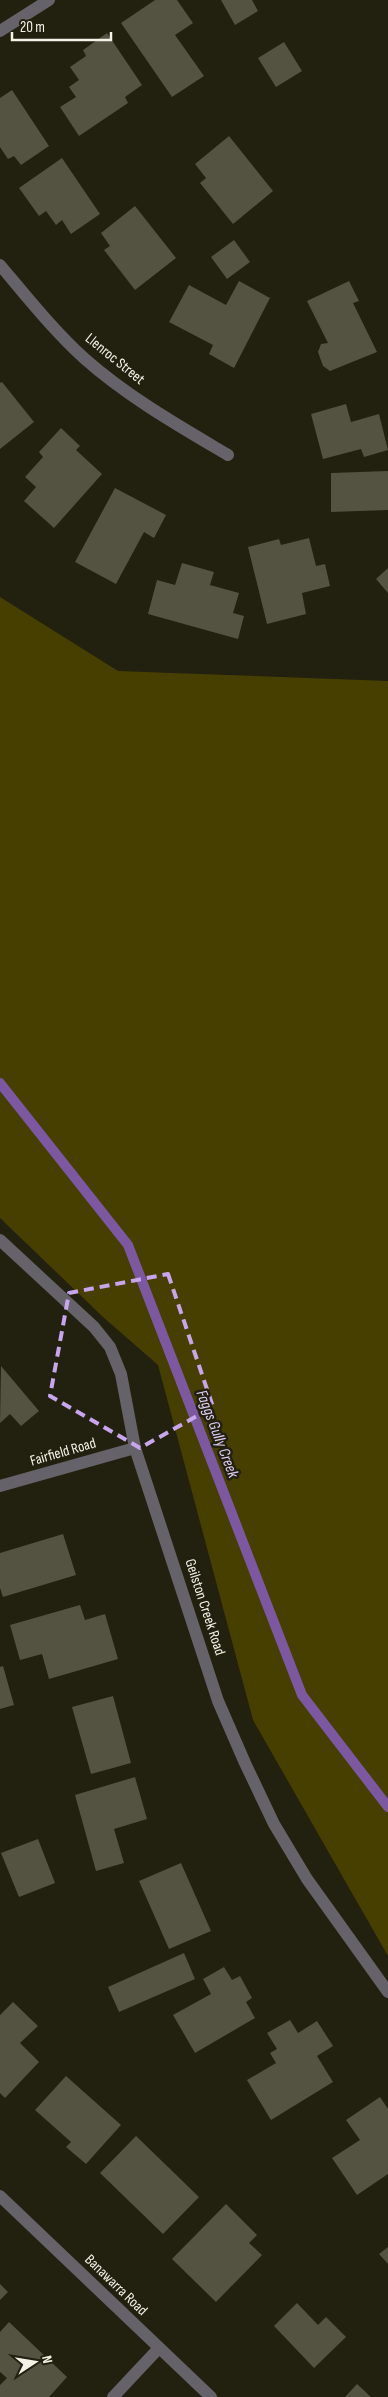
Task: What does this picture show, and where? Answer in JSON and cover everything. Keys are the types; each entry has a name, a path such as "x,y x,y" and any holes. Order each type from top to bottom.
{"street":[{"path":"0,30 49,0"},
{"name":"Llenroc Street","path":"0,265 32,304 85,359 152,410 228,455"},
{"name":"Geilston Creek Road","path":"0,1240 94,1327 110,1347 121,1374 136,1448 218,1701 274,1824 307,1879 388,1992"},
{"name":"Fairfield Road","path":"0,1486 136,1448"},
{"name":"Banawarra Road","path":"0,2196 211,2397"},
{"path":"113,2397 159,2348"}],"highlighted area":[{"path":"168,1274 213,1407 140,1448 50,1396 69,1293"}],"shaded area":[{"path":"0,597 118,671 388,681 388,1956 253,1720 158,1365 103,1317 0,1218"}],"building":[{"path":"155,0 177,0 193,23 175,35 204,76 172,97 121,23"},
{"path":"221,0 252,0 258,11 235,25"},
{"path":"107,33 142,85 125,97 128,103 79,136 60,107 76,97 69,87 79,80 70,67 86,56 83,50"},
{"path":"284,42 302,71 276,87 258,58"},
{"path":"12,90 49,146 21,165 14,156 8,159 0,147 0,98"},
{"path":"229,136 273,191 233,224 200,183 206,178 195,164"},
{"path":"62,158 100,214 71,234 62,220 56,225 46,211 39,216 19,188"},
{"path":"135,206 176,258 135,290 104,250 110,246 101,233"},
{"path":"234,240 250,262 227,279 211,257"},
{"path":"239,281 270,298 234,368 209,354 213,345 169,322 189,285 226,305"},
{"path":"349,281 359,301 353,303 377,352 330,371 323,366 318,352 321,344 328,343 307,301"},
{"path":"2,382 34,422 0,449 0,383"},
{"path":"346,404 351,422 379,414 388,450 364,457 361,449 323,459 311,414"},
{"path":"61,428 80,446 76,450 102,474 54,528 24,501 36,487 25,477 43,457 39,452"},
{"path":"388,471 388,510 331,512 331,473"},
{"path":"115,488 166,515 154,538 144,532 116,584 75,562"},
{"path":"309,538 316,566 325,564 330,586 302,593 306,614 267,624 248,547 279,539 281,545"},
{"path":"182,563 214,572 210,585 239,593 233,613 244,616 238,639 148,614 157,580 175,585"},
{"path":"388,568 388,593 376,579"},
{"path":"1,1366 39,1411 21,1426 10,1414 0,1423"},
{"path":"63,1534 76,1575 3,1597 0,1588 0,1553"},
{"path":"80,1605 85,1620 105,1614 118,1659 49,1679 42,1654 20,1660 10,1625"},
{"path":"3,1666 14,1705 0,1709 0,1667"},
{"path":"113,1696 131,1763 91,1774 72,1707"},
{"path":"135,1777 147,1819 114,1829 124,1863 96,1871 75,1795"},
{"path":"38,1839 55,1883 19,1897 1,1853"},
{"path":"181,1863 211,1931 169,1949 139,1881"},
{"path":"184,1953 195,1979 119,2012 108,1987"},
{"path":"224,1967 232,1980 240,1976 252,1998 246,2002 255,2018 195,2053 173,2015 211,1994 203,1979"},
{"path":"13,2002 38,2026 20,2043 39,2062 5,2098 0,2093 0,2015"},
{"path":"290,2020 298,2033 317,2021 333,2046 317,2056 333,2082 271,2120 247,2080 276,2063 270,2053 277,2049 267,2033"},
{"path":"66,2076 121,2125 86,2164 66,2147 71,2142 35,2110"},
{"path":"380,2097 388,2109 388,2174 357,2195 332,2158 360,2140 346,2120"},
{"path":"136,2136 199,2197 163,2234 100,2173"},
{"path":"226,2204 257,2235 249,2243 262,2255 216,2302 172,2259"},
{"path":"388,2247 388,2264 379,2254"},
{"path":"0,2284 8,2292 0,2300"},
{"path":"297,2303 318,2325 326,2317 346,2337 314,2368 274,2326"},
{"path":"9,2322 67,2377 49,2397 0,2397 0,2385 7,2378 0,2372 0,2332"},
{"path":"357,2384 371,2397 345,2397"}],"waterway":[{"name":"Faggs Gully Creek","path":"0,1083 128,1245 302,1695 388,1807"}]}
